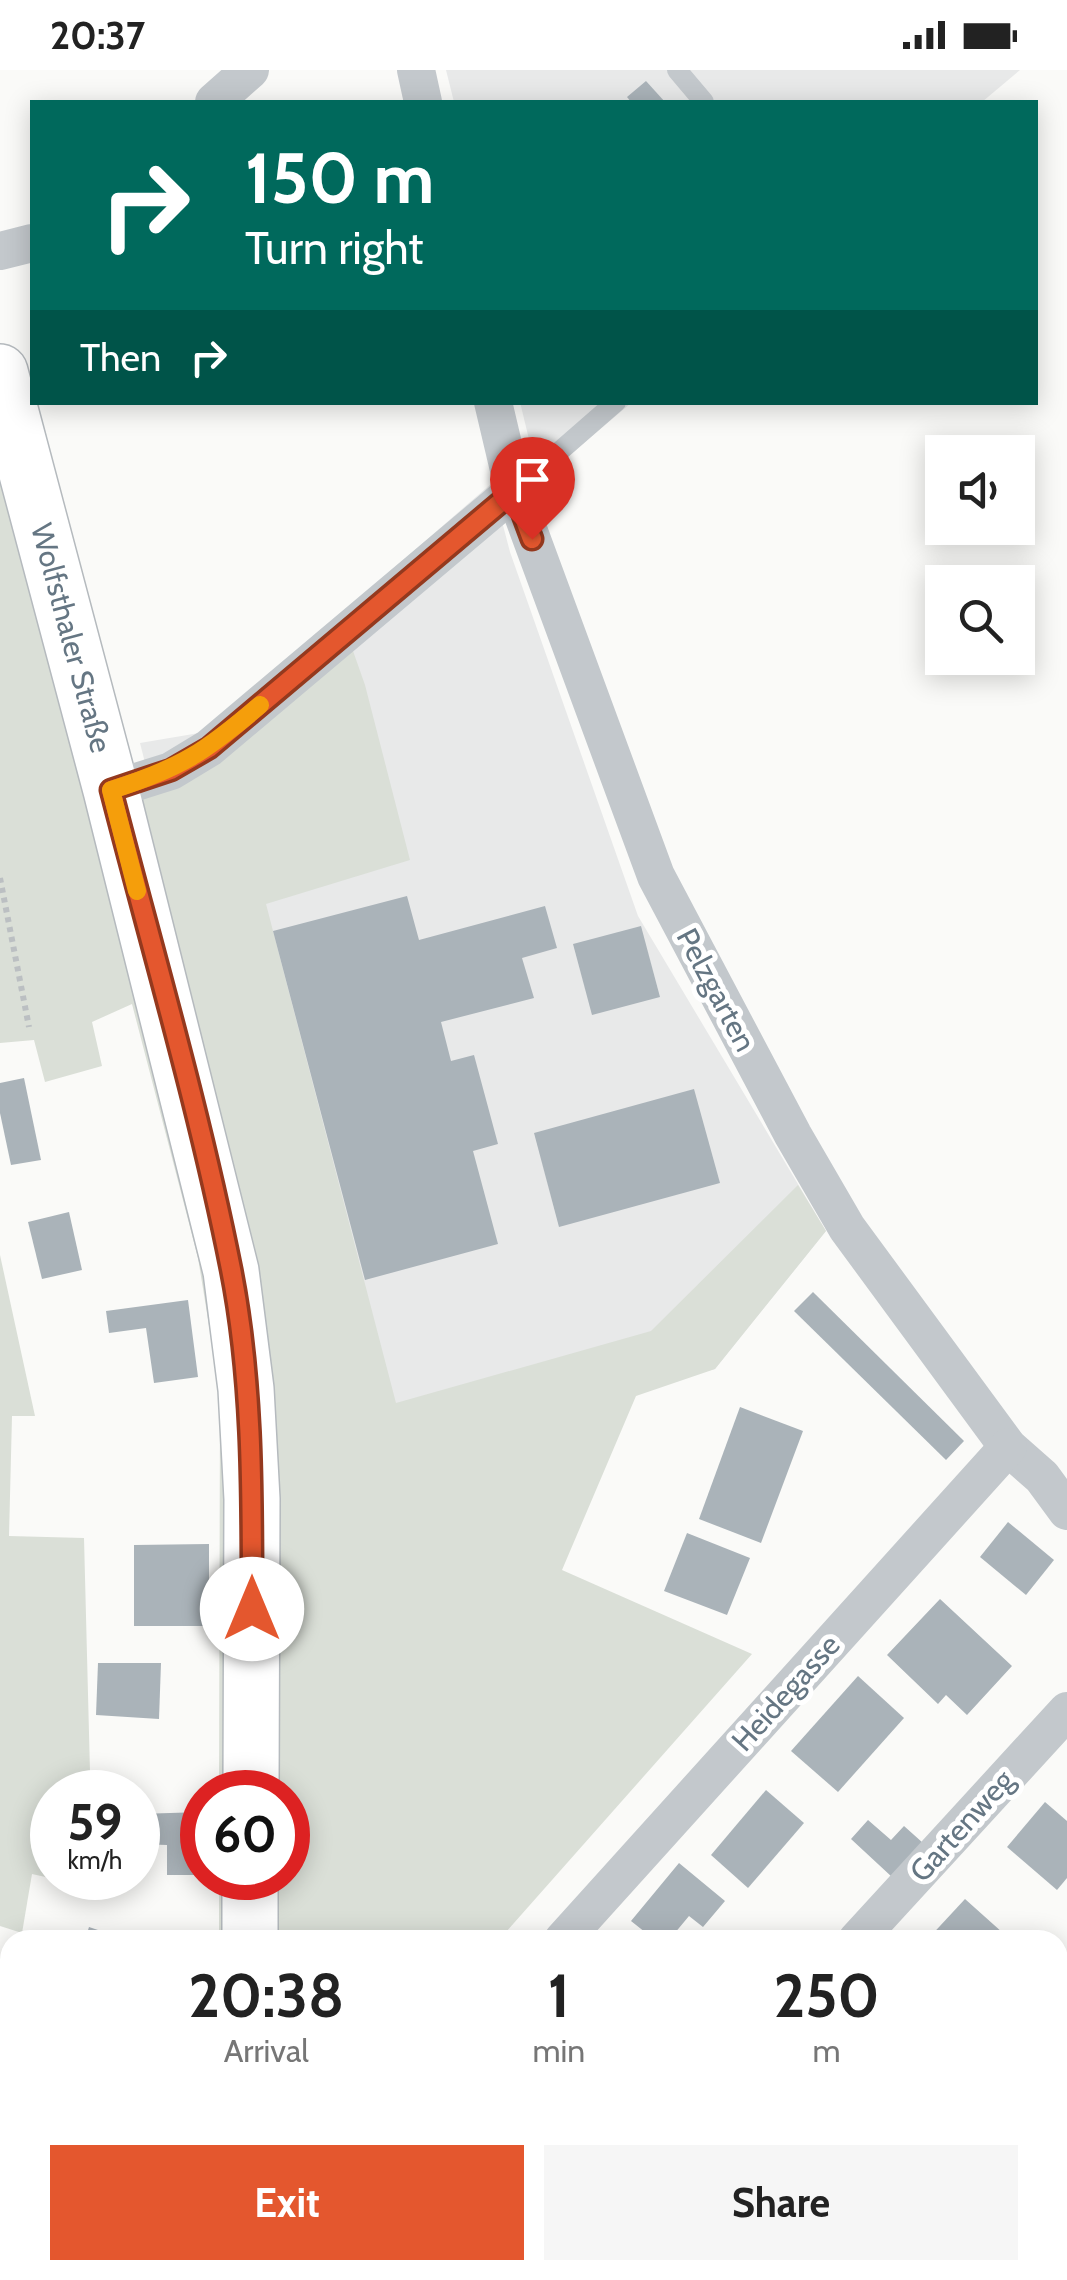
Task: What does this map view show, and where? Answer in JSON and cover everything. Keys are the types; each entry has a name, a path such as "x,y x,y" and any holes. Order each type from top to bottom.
{"main road":[{"name":"Wolfsthaler Straße","path":"0,372 111,790 231,1270 246,1388 252,1499 251,1770"},
{"path":"250,1900 250,1930"}],"street":[{"path":"216,100 250,70"},
{"path":"416,70 423,100"},
{"path":"0,251 30,244"},
{"name":"Pelzgarten","path":"495,405 514,491 656,876 846,1228 1008,1447 1042,1477 1067,1511"},
{"path":"111,790 171,770 209,748 514,491"},
{"name":"Heidegasse","path":"572,1930 1008,1447"},
{"name":"Gartenweg","path":"866,1930 1067,1711"}],"lane":[{"path":"678,70 702,100"},
{"path":"514,491 613,405"}],"path":[{"path":"0,878 29,1027"}],"shaded area":[{"path":"446,70 1020,70 984,100 454,100"},
{"path":"521,405 629,405 539,481"},
{"path":"0,458 88,796 205,732 340,614 365,685 410,860 266,904 396,1403 651,1331 798,1185 826,1231 715,1369 636,1396 562,1570 752,1654 508,1930 219,1930 219,1900 310,1900 310,1770 219,1770 220,1393 198,1258 132,1004 92,1022 102,1066 45,1082 34,1040 0,1043"},
{"path":"492,483 510,552 638,916 826,1231 715,1369 296,1480 180,901 140,743 205,732"},
{"path":"0,1255 35,1416 12,1416 9,1536 84,1538 90,1770 30,1770 30,1886 23,1930 0,1926"}],"building":[{"path":"646,81 663,100 629,100 627,97"},
{"path":"407,896 419,940 545,906 557,948 522,958 534,998 441,1022 451,1061 474,1055 498,1144 473,1151 498,1244 365,1280 273,931"},
{"path":"641,926 660,997 592,1015 573,944"},
{"path":"24,1078 41,1160 11,1165 0,1113 0,1083"},
{"path":"694,1089 720,1183 559,1227 534,1133"},
{"path":"69,1212 82,1270 42,1279 28,1222"},
{"path":"813,1292 964,1441 946,1460 794,1311"},
{"path":"188,1300 198,1377 154,1383 146,1328 109,1333 106,1311"},
{"path":"740,1407 803,1431 761,1543 699,1519"},
{"path":"1008,1522 1054,1560 1026,1595 980,1557"},
{"path":"687,1533 750,1558 727,1615 664,1591"},
{"path":"209,1544 209,1626 134,1626 134,1545"},
{"path":"940,1599 1012,1666 967,1715 946,1695 938,1704 887,1655"},
{"path":"98,1663 161,1663 159,1719 96,1715"},
{"path":"858,1676 904,1718 838,1792 791,1751"},
{"path":"766,1790 804,1823 748,1888 711,1855"},
{"path":"1045,1802 1067,1821 1067,1878 1057,1890 1007,1847"},
{"path":"160,1813 180,1813 180,1875 167,1875 167,1845 160,1845"},
{"path":"868,1820 891,1840 904,1826 923,1843 892,1877 851,1839"},
{"path":"679,1863 725,1901 703,1927 689,1916 677,1930 642,1930 631,1921"},
{"path":"965,1899 1000,1930 936,1930"}],"slow traffic":[{"path":"137,891 111,790 171,770 209,748 260,705"}],"route":[{"path":"252,1609 246,1388 231,1270 111,790 171,770 209,748 514,491 532,539"}]}
